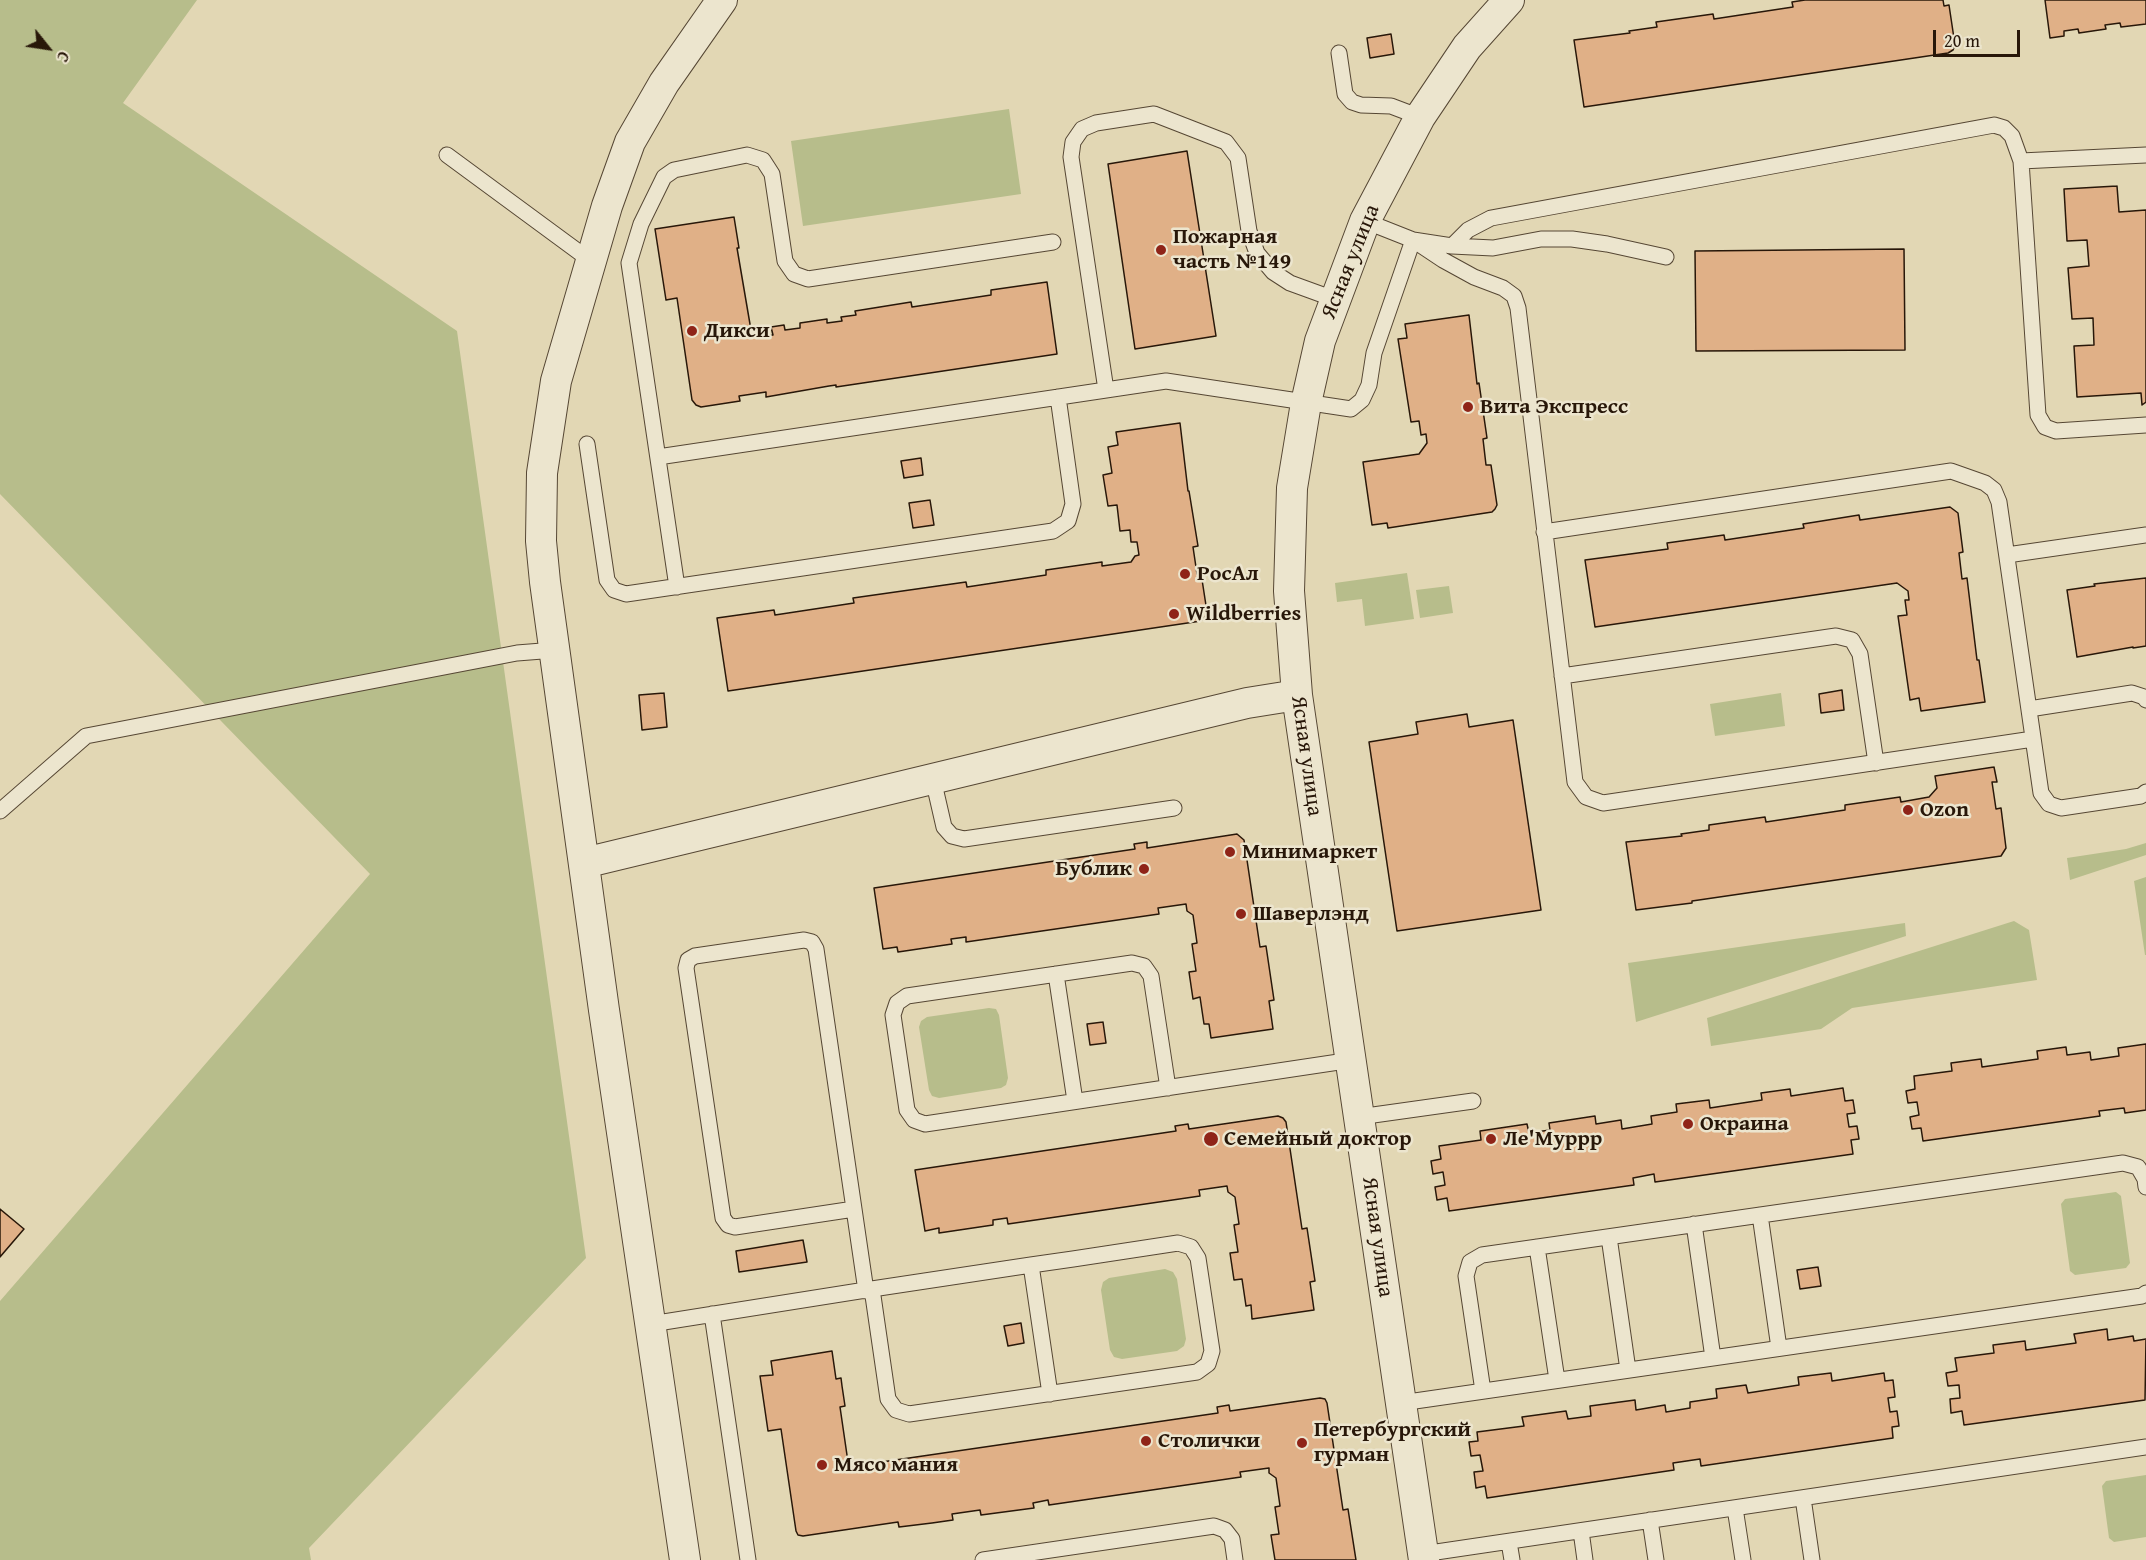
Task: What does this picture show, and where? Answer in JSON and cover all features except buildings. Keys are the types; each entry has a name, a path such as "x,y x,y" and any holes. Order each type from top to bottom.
{"street":[{"path":"686,1560 555,650 541,541 542,473 556,381 591,261 630,142 664,83 722,0"},
{"name":"Ясная улица","path":"1423,1557 1297,695 1289,591 1292,488 1306,403 1320,341 1365,221 1420,117 1467,48 1509,0"},
{"path":"584,863 1247,703 1297,695"}],"lane":[{"path":"1339,53 1345,94 1352,102 1361,105 1400,108 1420,117"},
{"path":"1106,390 1071,157 1073,142 1082,129 1096,123 1154,114 1226,142 1238,158 1249,231 1257,253 1273,272 1290,283 1334,299"},
{"path":"1452,246 1468,230 1491,218 1994,125 2004,128 2012,136 2021,161 2038,415 2045,427 2056,431 2146,425"},
{"path":"447,155 591,261"},
{"path":"677,586 629,263 641,224 664,177 674,170 747,155 763,160 772,174 785,261 794,274 808,279 1053,242"},
{"path":"2021,161 2146,155"},
{"path":"1365,221 1413,240 1443,260 1474,277 1503,288 1514,296 1518,308 1575,782 1586,797 1603,803 2033,739"},
{"path":"1413,240 1452,246 1493,248 1541,239 1572,239 1666,256"},
{"path":"658,457 1166,381 1352,409 1362,400 1369,385 1374,353 1413,240"},
{"path":"587,444 607,580 614,590 626,594 1053,531 1068,521 1073,504 1058,397"},
{"path":"1544,531 1951,471 1984,483 1994,490 1999,502 2041,793 2049,804 2061,808 2141,796 2146,792"},
{"path":"2007,555 2146,535"},
{"path":"1562,676 1836,636 1852,640 1860,654 1876,763"},
{"path":"0,811 86,736 517,653 555,650"},
{"path":"2029,709 2132,693 2146,700"},
{"path":"933,779 944,827 952,836 964,839 1174,808"},
{"path":"651,1323 712,1314 869,1290 1031,1265 1178,1243 1191,1247 1198,1258 1212,1351 1208,1365 1197,1372 1050,1394 909,1414 896,1410 888,1399 869,1290 854,1209 816,949 812,942 804,940 695,956 688,960 686,968 723,1218 728,1225 735,1227 854,1209"},
{"path":"1168,1088 1151,976 1144,966 1132,963 907,996 897,1003 893,1015 907,1110 914,1120 925,1124 1075,1101 1168,1088 1352,1060"},
{"path":"1056,974 1075,1101"},
{"path":"1359,1117 1473,1101"},
{"path":"1483,1391 1466,1276 1470,1263 1482,1255 2123,1163 2138,1167 2145,1179 2146,1187"},
{"path":"1760,1215 1779,1348"},
{"path":"1694,1224 1713,1358"},
{"path":"1609,1237 1628,1370"},
{"path":"1537,1247 1557,1380"},
{"path":"1031,1265 1050,1394"},
{"path":"1401,1403 2142,1296 2146,1293"},
{"path":"712,1314 748,1560"},
{"path":"1423,1557 1581,1531 2146,1447"},
{"path":"1803,1498 1812,1560"},
{"path":"1736,1508 1743,1560"},
{"path":"1650,1521 1656,1560"},
{"path":"983,1560 1072,1554 1214,1526 1225,1530 1232,1539 1235,1560"},
{"path":"1581,1531 1585,1560"},
{"path":"1509,1542 1512,1560"}],"green space":[{"path":"0,0 197,0 123,103 457,331 586,1258 309,1548 311,1560 0,1560 0,1301 370,874 0,494"},
{"path":"1009,109 1021,194 803,226 791,141"},
{"path":"1407,573 1414,619 1365,626 1362,599 1337,602 1335,583"},
{"path":"1449,586 1453,613 1420,618 1416,590"},
{"path":"1781,693 1785,726 1715,736 1710,704"},
{"path":"2146,843 2146,855 2070,880 2067,858 2126,849"},
{"path":"2146,877 2146,955 2145,955 2134,881"},
{"path":"2014,921 2029,930 2037,980 1852,1008 1821,1029 1711,1046 1707,1018"},
{"path":"1905,923 1906,936 1636,1022 1628,963"},
{"path":"996,1009 999,1015 1008,1078 1006,1085 1001,1088 939,1098 932,1096 929,1090 919,1027 921,1021 927,1017"},
{"path":"2116,1192 2121,1196 2130,1263 2126,1268 2075,1275 2070,1271 2061,1204 2065,1199"},
{"path":"1165,1269 1173,1272 1177,1279 1186,1339 1184,1346 1177,1351 1122,1359 1114,1357 1110,1350 1101,1290 1103,1282 1109,1278"},
{"path":"2146,1475 2146,1537 2114,1542 2109,1538 2102,1486 2106,1481"}],"place":[{"name":"Пожарная чаcть №149","path":"1161,250"},
{"name":"Дикси","path":"692,331"},
{"name":"Вита Экспресс","path":"1468,407"},
{"name":"РосАл","path":"1185,574"},
{"name":"Wildberries","path":"1174,614"},
{"name":"Ozon","path":"1908,810"},
{"name":"Минимаркет","path":"1230,852"},
{"name":"Бублик","path":"1144,869"},
{"name":"Шаверлэнд","path":"1241,914"},
{"name":"Окраина","path":"1688,1124"},
{"name":"Семейный доктор","path":"1211,1139"},
{"name":"Ле'Муррр","path":"1491,1139"},
{"name":"Столички","path":"1146,1441"},
{"name":"Петербургский гурман","path":"1302,1443"},
{"name":"Мясо мания","path":"822,1465"}]}
